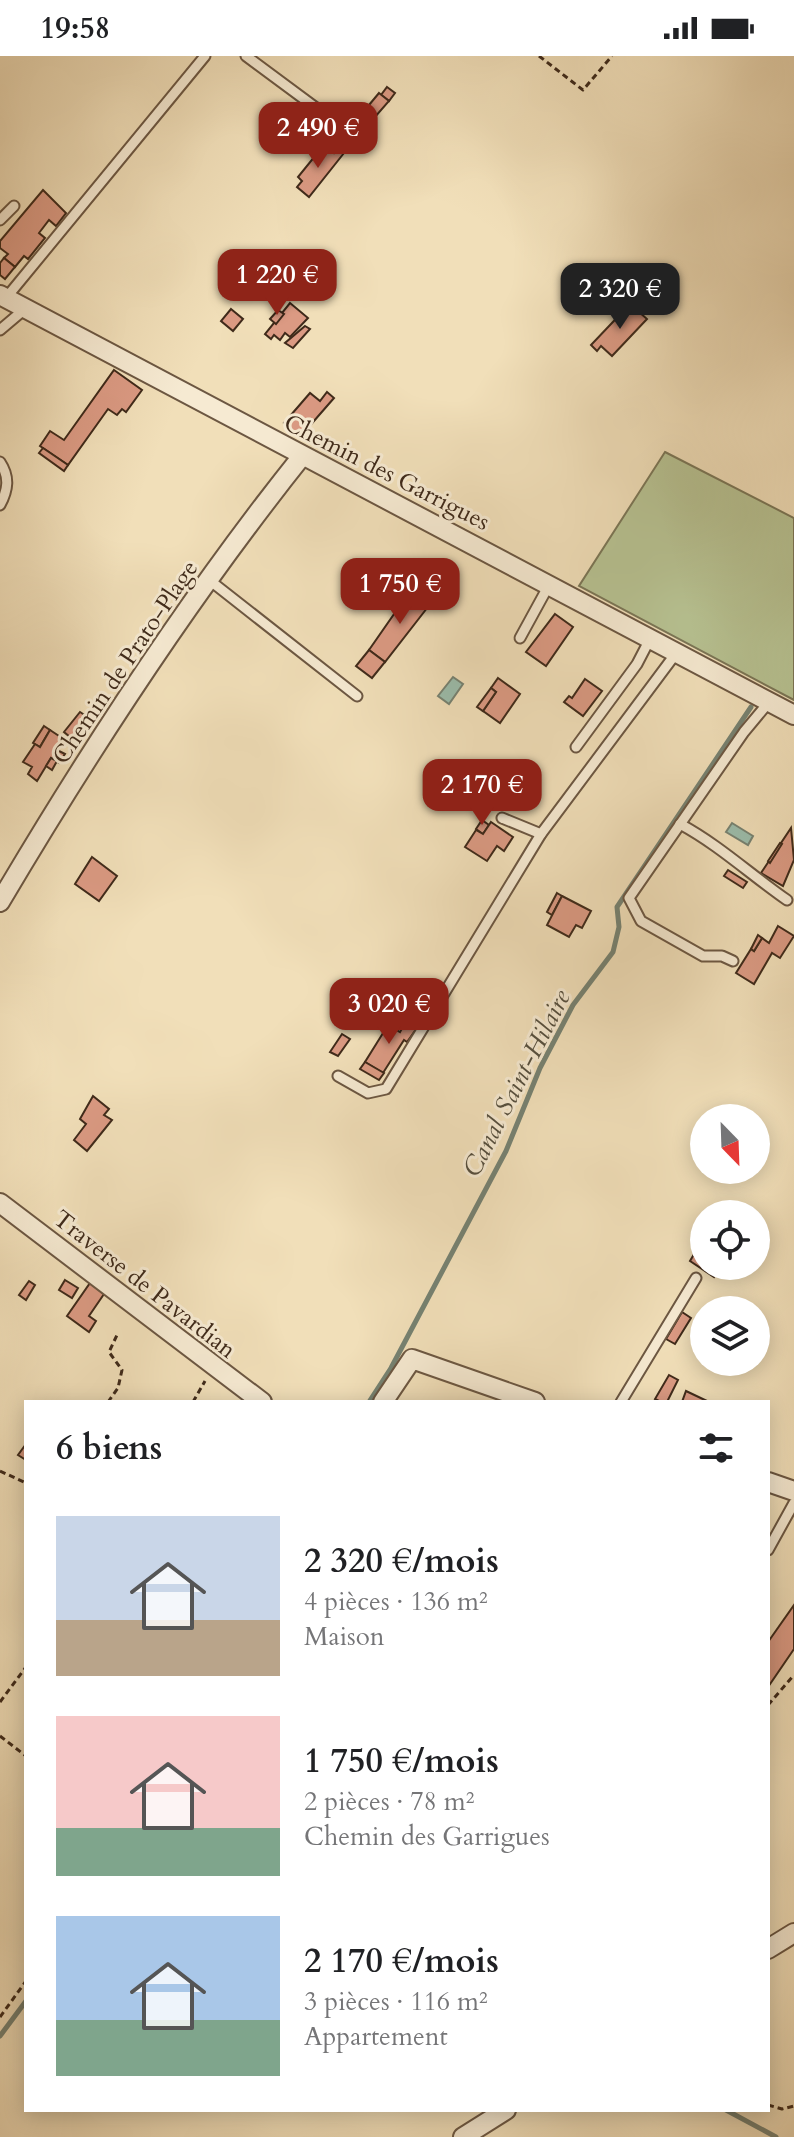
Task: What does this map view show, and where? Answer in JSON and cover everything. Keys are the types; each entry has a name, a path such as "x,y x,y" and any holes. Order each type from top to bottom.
{"street":[{"name":"Chemin des Garrigues","path":"3,296 794,715"},
{"name":"Chemin de Prato-Plage","path":"0,902 47,823 208,579 302,456"},
{"name":"Traverse de Pavardian","path":"0,1203 180,1339 213,1368 259,1400"},
{"path":"384,1400 412,1359 529,1400"},
{"path":"770,1483 794,1491"},
{"path":"770,1948 794,1933"},
{"path":"463,2137 503,2112"}],"lane":[{"path":"3,296 205,56"},
{"path":"246,56 327,116"},
{"path":"0,220 14,206"},
{"path":"0,330 26,308"},
{"path":"0,462 8,490 0,505"},
{"path":"208,579 357,696"},
{"path":"520,638 549,585"},
{"path":"576,747 637,664 650,639"},
{"path":"338,1076 368,1093 386,1089 541,834 677,652"},
{"path":"733,961 722,956 703,956 641,921 629,898 744,732 769,702"},
{"path":"502,818 541,834"},
{"path":"680,824 708,839 744,871 787,900"},
{"path":"622,1400 695,1280"},
{"path":"770,1546 794,1503"}],"path":[{"path":"539,56 583,90 612,56"},
{"path":"109,1400 118,1388 122,1370 109,1352 117,1335"},
{"path":"194,1400 213,1368"},
{"path":"0,1471 24,1482"},
{"path":"0,1702 24,1670"},
{"path":"770,1703 794,1675"},
{"path":"0,1736 24,1754"},
{"path":"0,2017 24,1984"},
{"path":"770,2106 782,2109 794,2106"}],"shaded area":[{"path":"665,452 794,518 794,700 579,586"},
{"path":"453,677 463,684 449,704 438,696"},
{"path":"732,823 753,836 748,845 726,832"}],"building":[{"path":"387,87 395,93 389,101 381,95"},
{"path":"379,93 389,101 368,125 359,117"},
{"path":"359,117 368,125 361,134 352,126"},
{"path":"354,128 361,134 357,139 350,133"},
{"path":"328,147 334,153 338,148 344,153 309,197 297,187 302,181 298,177 319,151 322,153"},
{"path":"43,190 66,213 56,226 49,220 39,233 45,238 28,259 24,256 15,267 4,258 8,254 0,248 0,241"},
{"path":"4,258 15,267 5,279 0,275 0,263"},
{"path":"290,303 308,318 290,337 285,333 280,340 274,335 271,339 265,334"},
{"path":"630,304 647,319 612,356 601,346 597,351 591,345"},
{"path":"231,309 243,319 233,331 221,321"},
{"path":"278,310 284,314 276,324 270,319"},
{"path":"305,326 310,329 293,348 285,343"},
{"path":"114,370 142,390 126,412 122,409 117,415 108,409 68,465 40,446 50,431 64,440"},
{"path":"327,392 334,398 300,437 284,423 310,393 320,401"},
{"path":"43,448 68,465 64,471 39,453"},
{"path":"418,592 431,603 385,662 369,650 408,594 413,598"},
{"path":"555,614 573,627 546,666 526,652"},
{"path":"369,650 385,662 372,678 356,666"},
{"path":"498,678 520,694 500,723 483,711 496,692 491,688"},
{"path":"585,679 602,691 583,716 564,702 569,696 572,698"},
{"path":"491,688 496,692 483,711 477,707"},
{"path":"80,712 92,720 75,741 64,732"},
{"path":"44,726 50,730 40,747 33,743"},
{"path":"50,730 62,738 55,749 65,754 59,763 51,758 37,781 28,774 32,767 23,762 35,744 40,747"},
{"path":"51,758 57,761 52,770 46,766"},
{"path":"482,820 489,825 483,834 476,829"},
{"path":"491,822 513,837 504,851 497,846 487,861 465,847 476,830 483,834"},
{"path":"791,828 794,860 783,886 761,873"},
{"path":"782,844 770,863 768,861"},
{"path":"92,857 117,876 99,901 75,884"},
{"path":"728,870 747,882 743,888 724,876"},
{"path":"557,893 562,896 552,915 547,912"},
{"path":"562,896 591,911 582,928 576,925 569,937 547,925"},
{"path":"778,926 794,936 780,958 772,953 754,984 736,973 751,949 754,951 762,938 769,943"},
{"path":"758,935 762,938 754,951 751,949"},
{"path":"364,1000 374,1006 360,1028 350,1022"},
{"path":"406,1021 417,1028 407,1042 404,1040 383,1073 365,1062 388,1025 400,1032"},
{"path":"342,1034 350,1039 338,1056 330,1052"},
{"path":"365,1062 384,1073 379,1080 360,1069"},
{"path":"93,1096 109,1109 104,1115 112,1120 87,1151 74,1140 86,1124 80,1119"},
{"path":"65,1280 78,1288 72,1298 59,1290"},
{"path":"29,1281 35,1285 26,1300 19,1295"},
{"path":"90,1283 104,1294 89,1316 96,1321 89,1332 67,1316"},
{"path":"682,1312 690,1317 675,1344 666,1339"},
{"path":"669,1375 678,1380 668,1400 655,1399"},
{"path":"686,1391 705,1400 683,1400"},
{"path":"794,1605 794,1649 770,1684 770,1639"}],"waterway":[{"name":"Canal Saint-Hilaire","path":"370,1400 391,1368 506,1151 540,1068 573,1005 613,952 619,927 617,907 751,707"},
{"name":"Canal Saint-Hilaire","path":"0,2036 24,2004"},
{"path":"730,2112 776,2137"}]}
